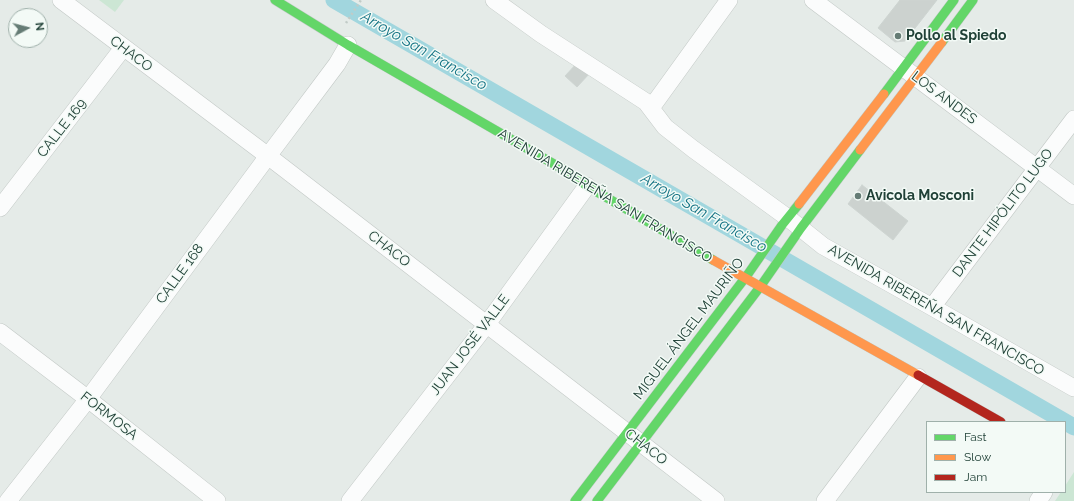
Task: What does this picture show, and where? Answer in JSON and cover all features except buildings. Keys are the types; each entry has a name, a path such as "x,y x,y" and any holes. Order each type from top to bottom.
{"main road":[{"name":"AVENIDA RIBEREÑA SAN FRANCISCO","path":"275,0 348,45 566,171 587,186 760,287 918,377 999,421"},
{"name":"MIGUEL ÁNGEL MAURIÑO","path":"575,501 635,438 760,287 766,279 792,226 910,72 954,0"},
{"name":"MIGUEL ÁNGEL MAURIÑO","path":"597,501 635,438 751,270 792,226 910,72 973,0"}],"street":[{"name":"CHACO","path":"61,0 268,156 716,501"},
{"name":"AVENIDA RIBEREÑA SAN FRANCISCO","path":"494,0 541,34 646,102 665,127 792,226 830,250 1074,388"},
{"path":"651,108 729,0"},
{"name":"LOS ANDES","path":"813,0 1074,196"},
{"name":"CALLE 168","path":"8,501 88,399 338,64 348,45"},
{"name":"CALLE 169","path":"0,208 123,48"},
{"name":"DANTE HIPÓLITO LUGO","path":"932,307 1074,119"},
{"name":"JUAN JOSÉ VALLE","path":"350,501 487,324 587,186"},
{"name":"FORMOSA","path":"0,332 88,399 217,501"},
{"path":"824,501 918,377"}],"path":[{"path":"342,28 361,0"}],"green space":[{"path":"99,0 124,0 115,12"},
{"path":"1074,472 1074,501 1055,501 1060,493 1066,493 1066,484"}],"waterway":[{"name":"Arroyo San Francisco","path":"334,0 1064,421"},
{"name":"Arroyo San Francisco","path":"1066,422 1074,427"}],"traffic: fast":[{"path":"275,0 348,45 566,171 587,186 713,260"},
{"path":"884,94 954,0"},
{"path":"942,42 973,0"},
{"path":"597,501 760,287 801,228 860,150"},
{"path":"575,501 748,274 782,225 799,204"}],"traffic: slow":[{"path":"860,150 942,42"},
{"path":"799,204 884,94"},
{"path":"713,260 918,375"}],"traffic: jam":[{"path":"918,375 999,421"}],"place":[{"name":"Pollo al Spiedo","path":"898,36"},
{"name":"Avicola Mosconi","path":"858,196"}]}
